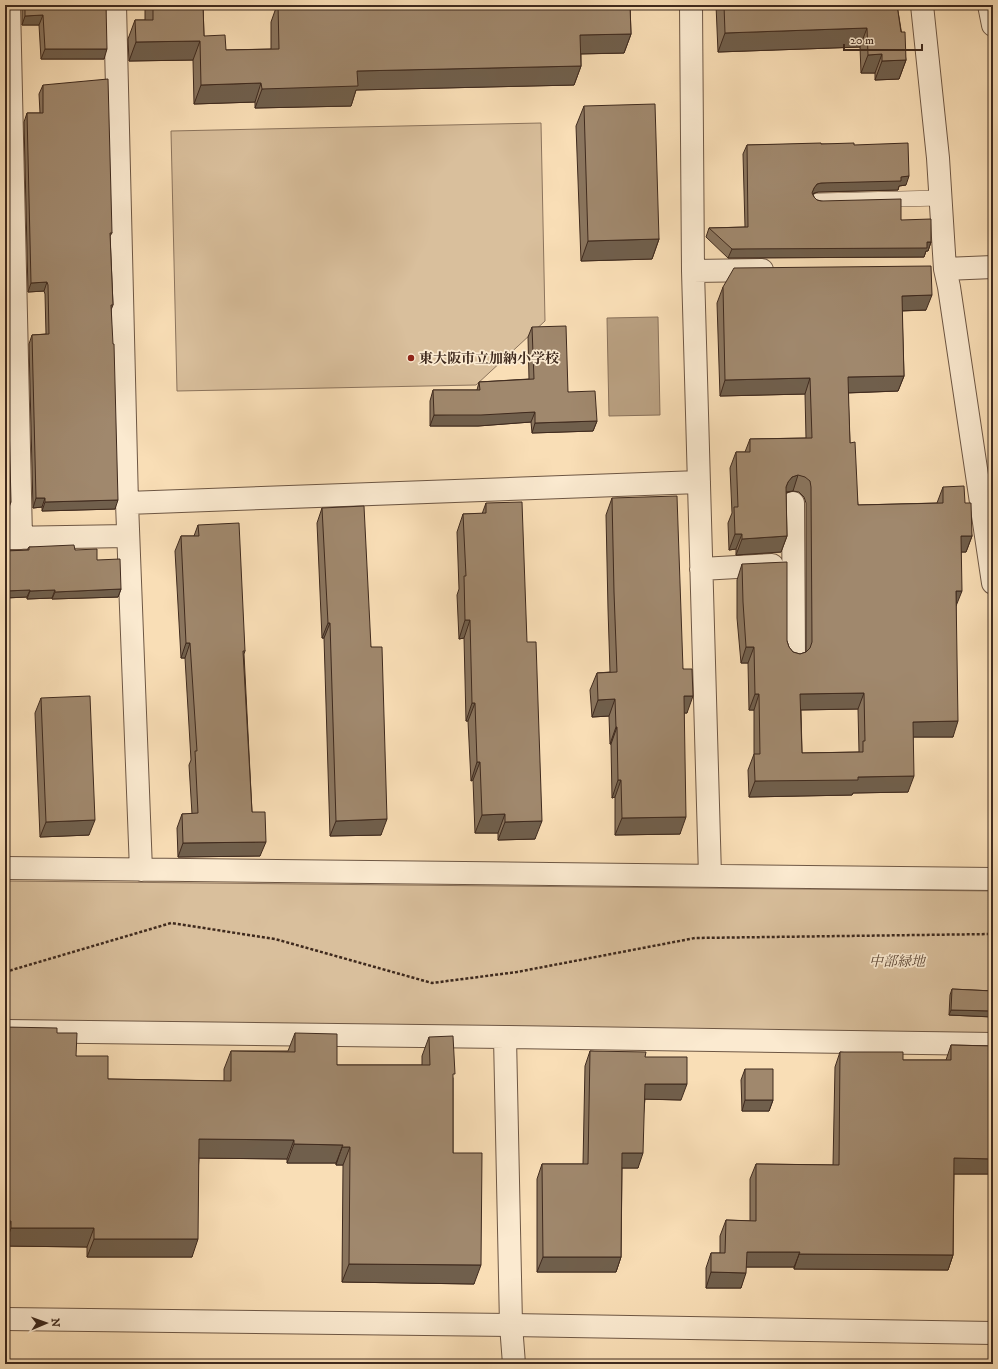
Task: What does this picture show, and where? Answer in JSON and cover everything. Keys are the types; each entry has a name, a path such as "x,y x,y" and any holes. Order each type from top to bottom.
{"street":[{"path":"9,5 8,77 13,538 128,536"},
{"path":"115,5 127,503 141,870"},
{"path":"691,5 693,271 710,876"},
{"path":"922,5 937,150 940,198 937,269 951,295 993,583"},
{"path":"989,5 993,25"},
{"path":"937,269 993,267"},
{"path":"693,271 780,270"},
{"path":"127,503 699,482"},
{"path":"793,503 794,657"},
{"path":"701,568 793,564"},
{"path":"5,868 993,879"},
{"path":"5,1031 993,1044"},
{"path":"506,1037 511,1325 514,1364"},
{"path":"5,1319 993,1333"}],"lane":[{"path":"818,201 940,198"}],"path":[{"path":"5,972 171,924 275,939 432,983 517,972 695,938 993,934"}],"green space":[{"path":"541,123 545,321 476,385 177,391 171,131"},
{"name":"中部緑地","path":"5,881 993,891 993,1033 5,1020"}],"shaded area":[{"path":"658,317 660,415 609,416 607,318"}],"building":[{"path":"25,5 106,5 107,49 45,49 43,15 25,16"},
{"path":"153,5 203,5 204,36 225,35 226,50 279,49 278,5 630,5 631,34 580,35 581,66 357,71 358,86 262,89 261,83 201,85 200,41 136,42 135,20 153,20"},
{"path":"724,5 897,5 901,32 905,32 906,60 882,61 882,54 868,55 867,28 725,33"},
{"path":"108,79 112,233 110,233 113,305 111,305 114,344 118,500 45,502 45,498 36,498 32,335 49,334 48,285 47,282 31,283 27,113 43,113 43,85"},
{"path":"655,104 659,239 588,241 584,106"},
{"path":"854,143 854,145 908,143 909,176 901,177 901,181 821,183 817,184 812,193 817,200 821,201 901,199 901,220 931,219 931,242 927,242 927,248 732,249 709,228 748,227 747,145"},
{"path":"5,255 11,502 5,503"},
{"path":"931,266 932,295 902,296 904,376 848,377 850,443 855,442 858,505 943,503 943,487 964,486 965,503 971,503 972,536 961,536 962,591 956,591 958,721 913,722 914,776 858,777 858,780 755,781 754,754 760,754 759,694 755,694 754,647 746,647 742,564 787,562 787,641 793,652 800,654 806,652 810,648 812,642 811,487 810,481 805,477 798,475 792,477 788,482 786,487 787,536 742,539 742,534 735,534 734,507 738,507 736,452 750,452 750,439 812,438 810,378 725,380 723,287 734,268","holes":["864,693 865,741 863,741 863,752 802,753 800,694"]},
{"path":"566,326 568,392 595,391 597,421 535,423 535,412 481,415 434,415 433,390 480,390 479,382 534,379 532,327"},
{"path":"677,496 683,669 692,669 693,696 684,696 686,817 622,818 621,780 618,780 615,699 598,700 597,673 617,672 612,498"},
{"path":"522,502 527,642 536,642 542,821 505,822 505,814 482,815 480,762 477,762 475,703 472,703 470,620 465,620 464,576 466,576 463,514 486,513 486,503"},
{"path":"364,506 371,647 382,647 387,819 336,821 330,623 328,623 322,508"},
{"path":"239,523 245,651 243,651 252,812 265,812 266,842 183,843 182,814 198,813 195,751 197,751 190,643 186,643 181,536 199,536 198,525"},
{"path":"74,545 75,550 97,549 97,560 120,559 121,589 55,592 55,590 5,591 5,551 29,550 29,547"},
{"path":"90,696 95,820 46,822 41,698"},
{"path":"952,989 993,991 993,1011 951,1010"},
{"path":"5,1027 57,1028 57,1033 77,1033 76,1056 108,1056 108,1079 231,1081 231,1051 295,1052 295,1033 337,1034 337,1065 430,1065 429,1037 453,1036 455,1074 453,1074 453,1153 482,1153 481,1265 349,1264 350,1147 342,1147 343,1145 294,1144 294,1140 199,1139 198,1239 94,1239 94,1228 11,1228 11,1221 5,1221"},
{"path":"951,1045 993,1046 993,1159 954,1158 953,1255 799,1254 800,1252 747,1252 746,1273 711,1272 711,1253 725,1253 726,1220 756,1221 756,1164 839,1165 840,1052 903,1052 903,1060 951,1060"},
{"path":"590,1051 646,1052 645,1057 687,1057 687,1084 645,1084 643,1153 622,1153 621,1257 543,1257 542,1164 588,1164"},
{"path":"745,1069 773,1069 773,1100 745,1100"}],"place":[{"name":"東大阪市立加納小学校","path":"411,358"}]}
